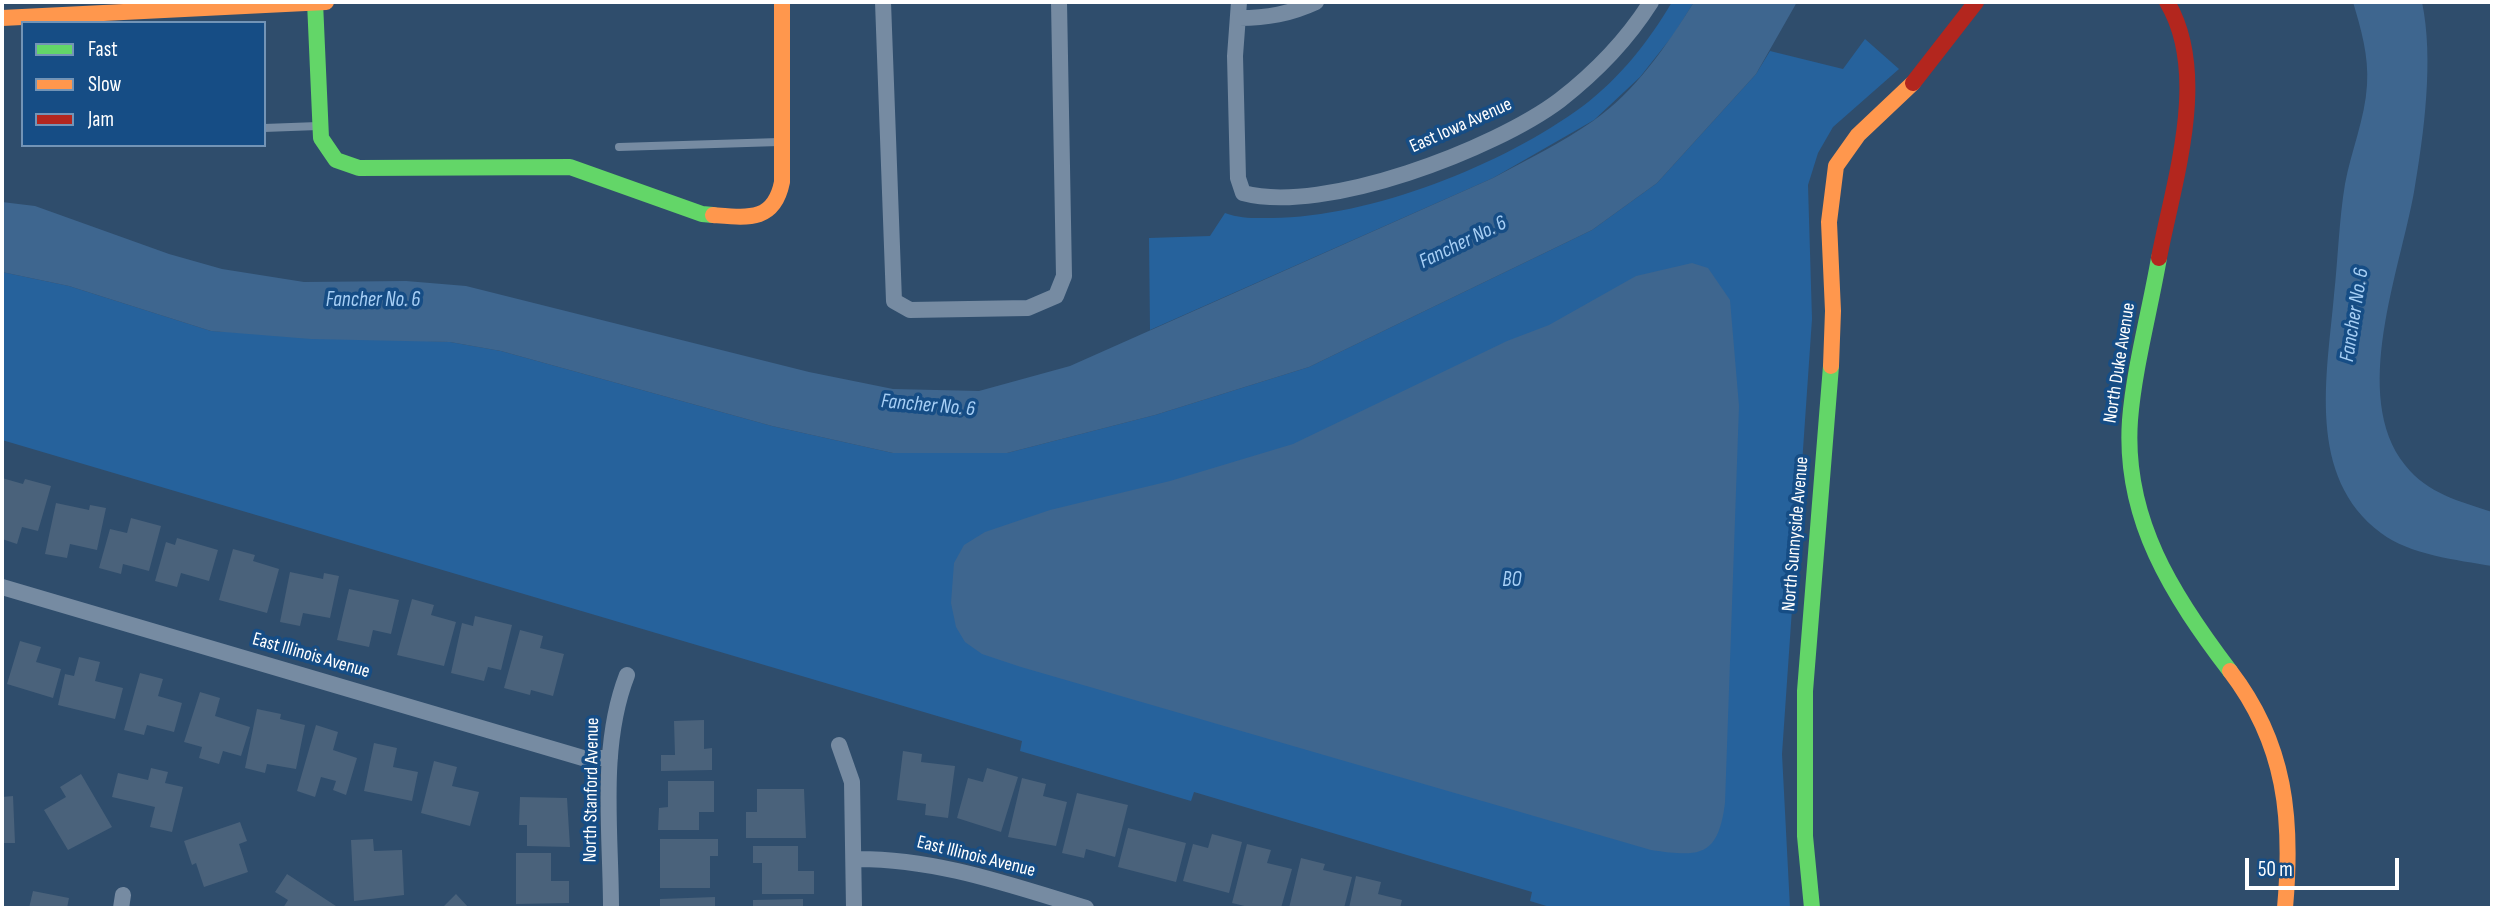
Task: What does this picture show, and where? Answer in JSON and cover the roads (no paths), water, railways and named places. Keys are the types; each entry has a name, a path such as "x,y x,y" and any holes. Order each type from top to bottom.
{"street":[{"path":"315,2 321,138 336,160 359,168 570,167 702,214 734,217 765,213 778,202 782,142 782,2"},
{"path":"3,14 72,8 326,2"},
{"path":"883,2 894,301 910,310 1028,308 1056,296 1064,276 1059,2"},
{"path":"1239,10 1284,14 1316,2"},
{"name":"East Iowa Avenue","path":"1239,10 1236,83 1238,178 1243,193 1281,199 1350,189 1433,162 1517,126 1558,102 1590,76 1618,47 1651,2"},
{"name":"North Sunnyside Avenue","path":"1812,908 1805,823 1804,685 1829,401 1833,325 1830,192 1836,164 1852,141 1910,86 1976,2"},
{"name":"North Duke Avenue","path":"2167,2 2183,29 2190,58 2188,100 2130,420 2129,466 2137,511 2152,554 2179,601 2251,699 2271,737 2284,798 2287,848 2285,908"},
{"name":"East Illinois Avenue","path":"2,587 583,758 610,758"},
{"name":"North Stanford Avenue","path":"611,908 610,758 616,703 627,675"},
{"path":"839,745 852,782 854,908"},
{"name":"East Illinois Avenue","path":"854,859 916,862 978,875 1086,908"}],"lane":[{"path":"266,128 321,126"},
{"path":"619,147 782,142"}],"water":[{"name":"Fancher No. 6","path":"1694,2 1797,2 1756,74 1657,183 1592,230 1309,367 1155,415 1007,453 893,453 772,426 501,351 450,342 311,339 211,331 69,286 2,272 2,202 35,206 169,254 222,269 304,282 406,281 466,286 809,372 893,389 979,391 1070,366 1493,178 1544,151 1593,121 1623,96 1661,51"},
{"name":"Fancher No. 6","path":"2353,2 2422,2 2426,24 2426,97 2421,146 2414,192 2390,295 2380,369 2381,404 2389,437 2405,465 2424,483 2445,495 2492,512 2492,566 2420,552 2381,533 2357,510 2341,483 2331,454 2326,391 2340,225 2345,184 2364,110 2367,85 2366,53"},
{"name":"BO","path":"1692,263 1708,268 1730,300 1739,406 1725,803 1717,835 1703,850 1682,853 1651,850 1021,667 982,654 965,642 956,627 951,603 954,563 964,545 985,532 1050,510 1170,481 1293,444 1507,341 1549,325 1636,276"}]}
